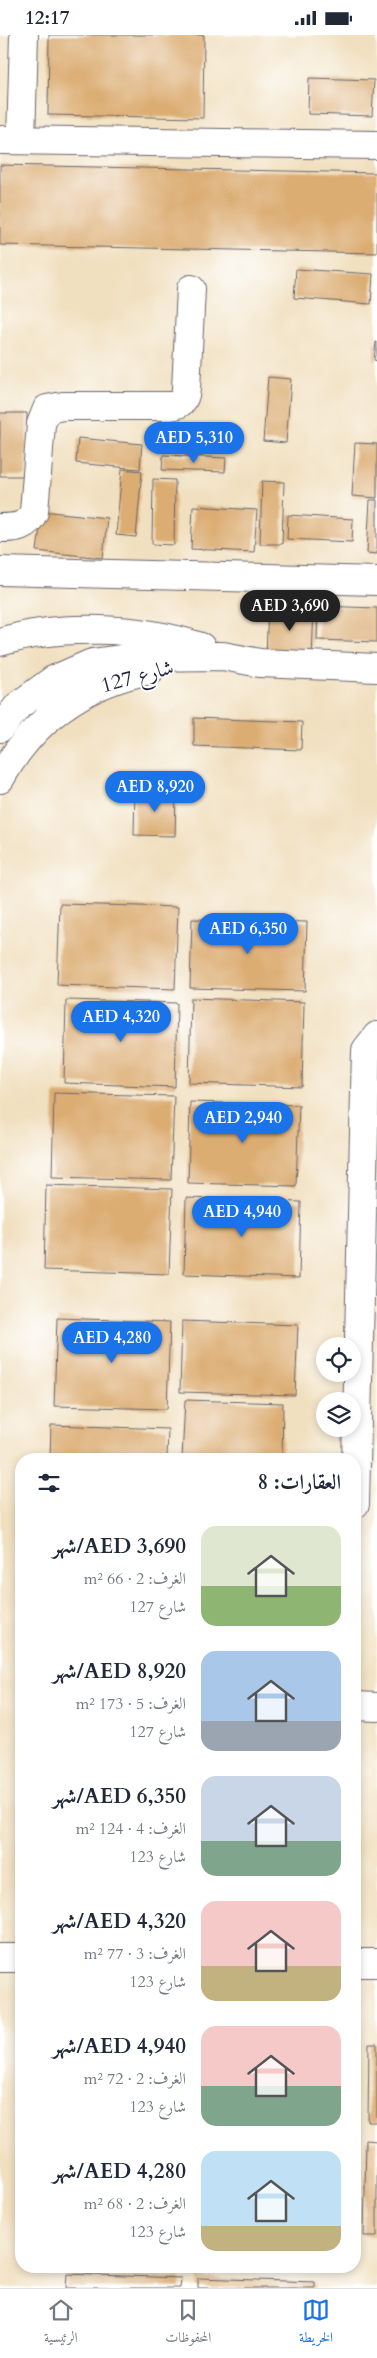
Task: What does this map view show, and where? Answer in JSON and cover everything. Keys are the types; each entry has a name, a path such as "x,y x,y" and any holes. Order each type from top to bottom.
{"street":[{"path":"24,35 10,140 377,145"},
{"path":"0,527 21,526 30,521 34,512 41,424 47,409 63,406 170,406 182,403 186,389 192,289"},
{"path":"0,571 377,581"},
{"path":"0,642 36,634 69,631 123,632 184,641 223,656"},
{"name":"شارع 127","path":"0,728 19,705 53,679 92,663 134,657 223,656 260,663 377,668"},
{"name":"شارع 127","path":"0,779 13,755 37,727 66,703 97,685 133,673 223,656"},
{"path":"359,1453 368,1351 366,1050 377,1036"},
{"path":"361,1706 377,1707"},
{"path":"0,1957 15,1958"},
{"path":"361,1963 377,1963"}],"building":[{"path":"49,35 204,35 203,118 48,115"},
{"path":"309,78 374,80 372,116 308,114"},
{"path":"0,165 377,173 377,253 0,245"},
{"path":"296,269 373,274 371,304 294,298"},
{"path":"377,342 377,361 374,360"},
{"path":"268,377 291,379 286,443 263,441"},
{"path":"0,413 27,413 26,476 0,476"},
{"path":"78,438 142,444 140,469 76,463"},
{"path":"355,443 377,444 377,498 352,496"},
{"path":"163,455 226,458 225,472 162,470"},
{"path":"122,469 142,471 136,537 116,535"},
{"path":"153,479 175,480 174,545 152,544"},
{"path":"262,481 284,482 282,544 260,544"},
{"path":"370,500 377,500 377,554 367,553"},
{"path":"193,506 257,510 254,552 191,549"},
{"path":"42,511 107,518 103,558 37,551"},
{"path":"288,515 353,519 352,542 287,539"},
{"path":"268,606 314,607 312,658 266,656"},
{"path":"318,606 377,608 377,642 317,640"},
{"path":"194,718 302,722 301,750 194,746"},
{"path":"135,789 176,790 175,836 134,835"},
{"path":"60,904 178,907 175,989 57,985"},
{"path":"192,919 307,922 305,991 190,988"},
{"path":"191,998 304,1002 302,1087 189,1083"},
{"path":"66,1000 177,1003 175,1087 64,1083"},
{"path":"54,1093 174,1096 171,1180 52,1177"},
{"path":"190,1102 299,1105 296,1186 188,1183"},
{"path":"46,1185 172,1189 169,1274 44,1270"},
{"path":"186,1198 301,1202 299,1278 184,1274"},
{"path":"57,1318 170,1322 167,1409 54,1406"},
{"path":"182,1321 298,1325 295,1395 180,1392"},
{"path":"185,1400 283,1403 282,1453 182,1453"},
{"path":"51,1425 168,1429 167,1453 50,1453"},
{"path":"369,2044 377,2044 377,2122 368,2122"},
{"path":"366,2140 377,2141 377,2236 364,2236"},
{"path":"67,2274 181,2278 180,2288 66,2288"},
{"path":"198,2278 315,2282 315,2288 198,2288"}]}
